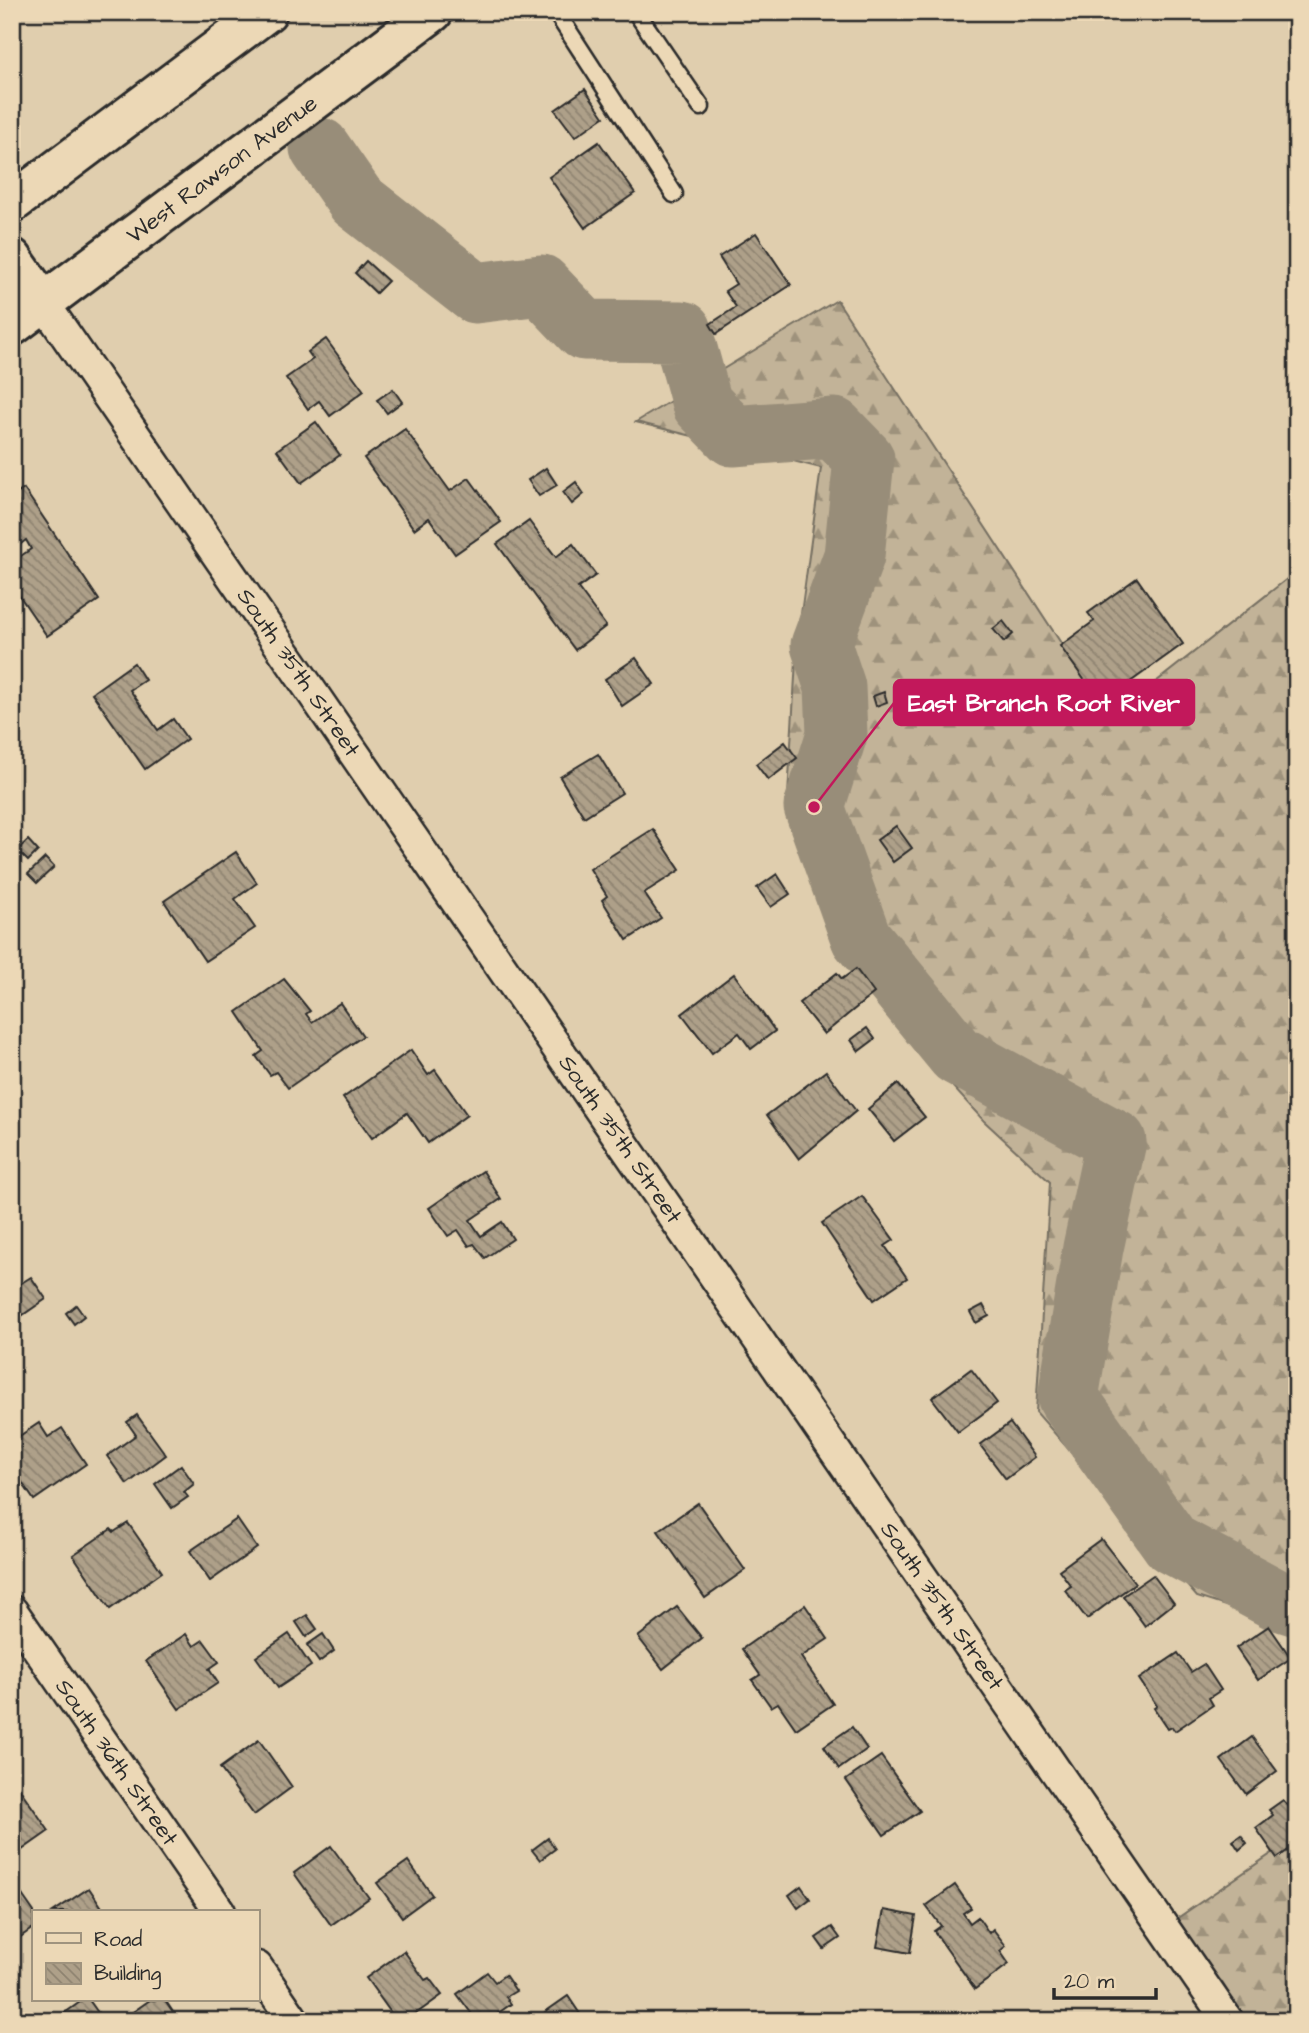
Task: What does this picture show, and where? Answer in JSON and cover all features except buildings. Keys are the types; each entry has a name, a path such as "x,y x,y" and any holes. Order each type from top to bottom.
{"main road":[{"name":"West Rawson Avenue","path":"12,326 433,12"},
{"path":"12,203 266,13"},
{"name":"South 35th Street","path":"12,258 43,302"}],"street":[{"name":"South 35th Street","path":"43,302 1228,2021"},
{"name":"South 36th Street","path":"12,1611 218,1910"},
{"path":"259,1970 294,2021"}],"lane":[{"path":"556,12 674,194"},
{"path":"636,12 701,107"}],"green space":[{"path":"837,300 1110,718 1297,571 1297,1629 1197,1597 1036,1412 1050,1182 984,1121 881,1008 787,812 797,643 821,468 636,422"},
{"path":"1297,1836 1297,2021 1228,2021 1163,1928"}],"waterway":[{"path":"320,148 356,200 475,293 541,285 584,330 682,331 702,404 733,436 834,428 864,459 854,556 821,645 835,687 837,734 814,807 861,938 957,1055 1116,1141 1093,1248 1068,1398 1172,1544 1275,1599 1297,1606"}],"place":[{"name":"East Branch Root River","path":"814,807"}]}
